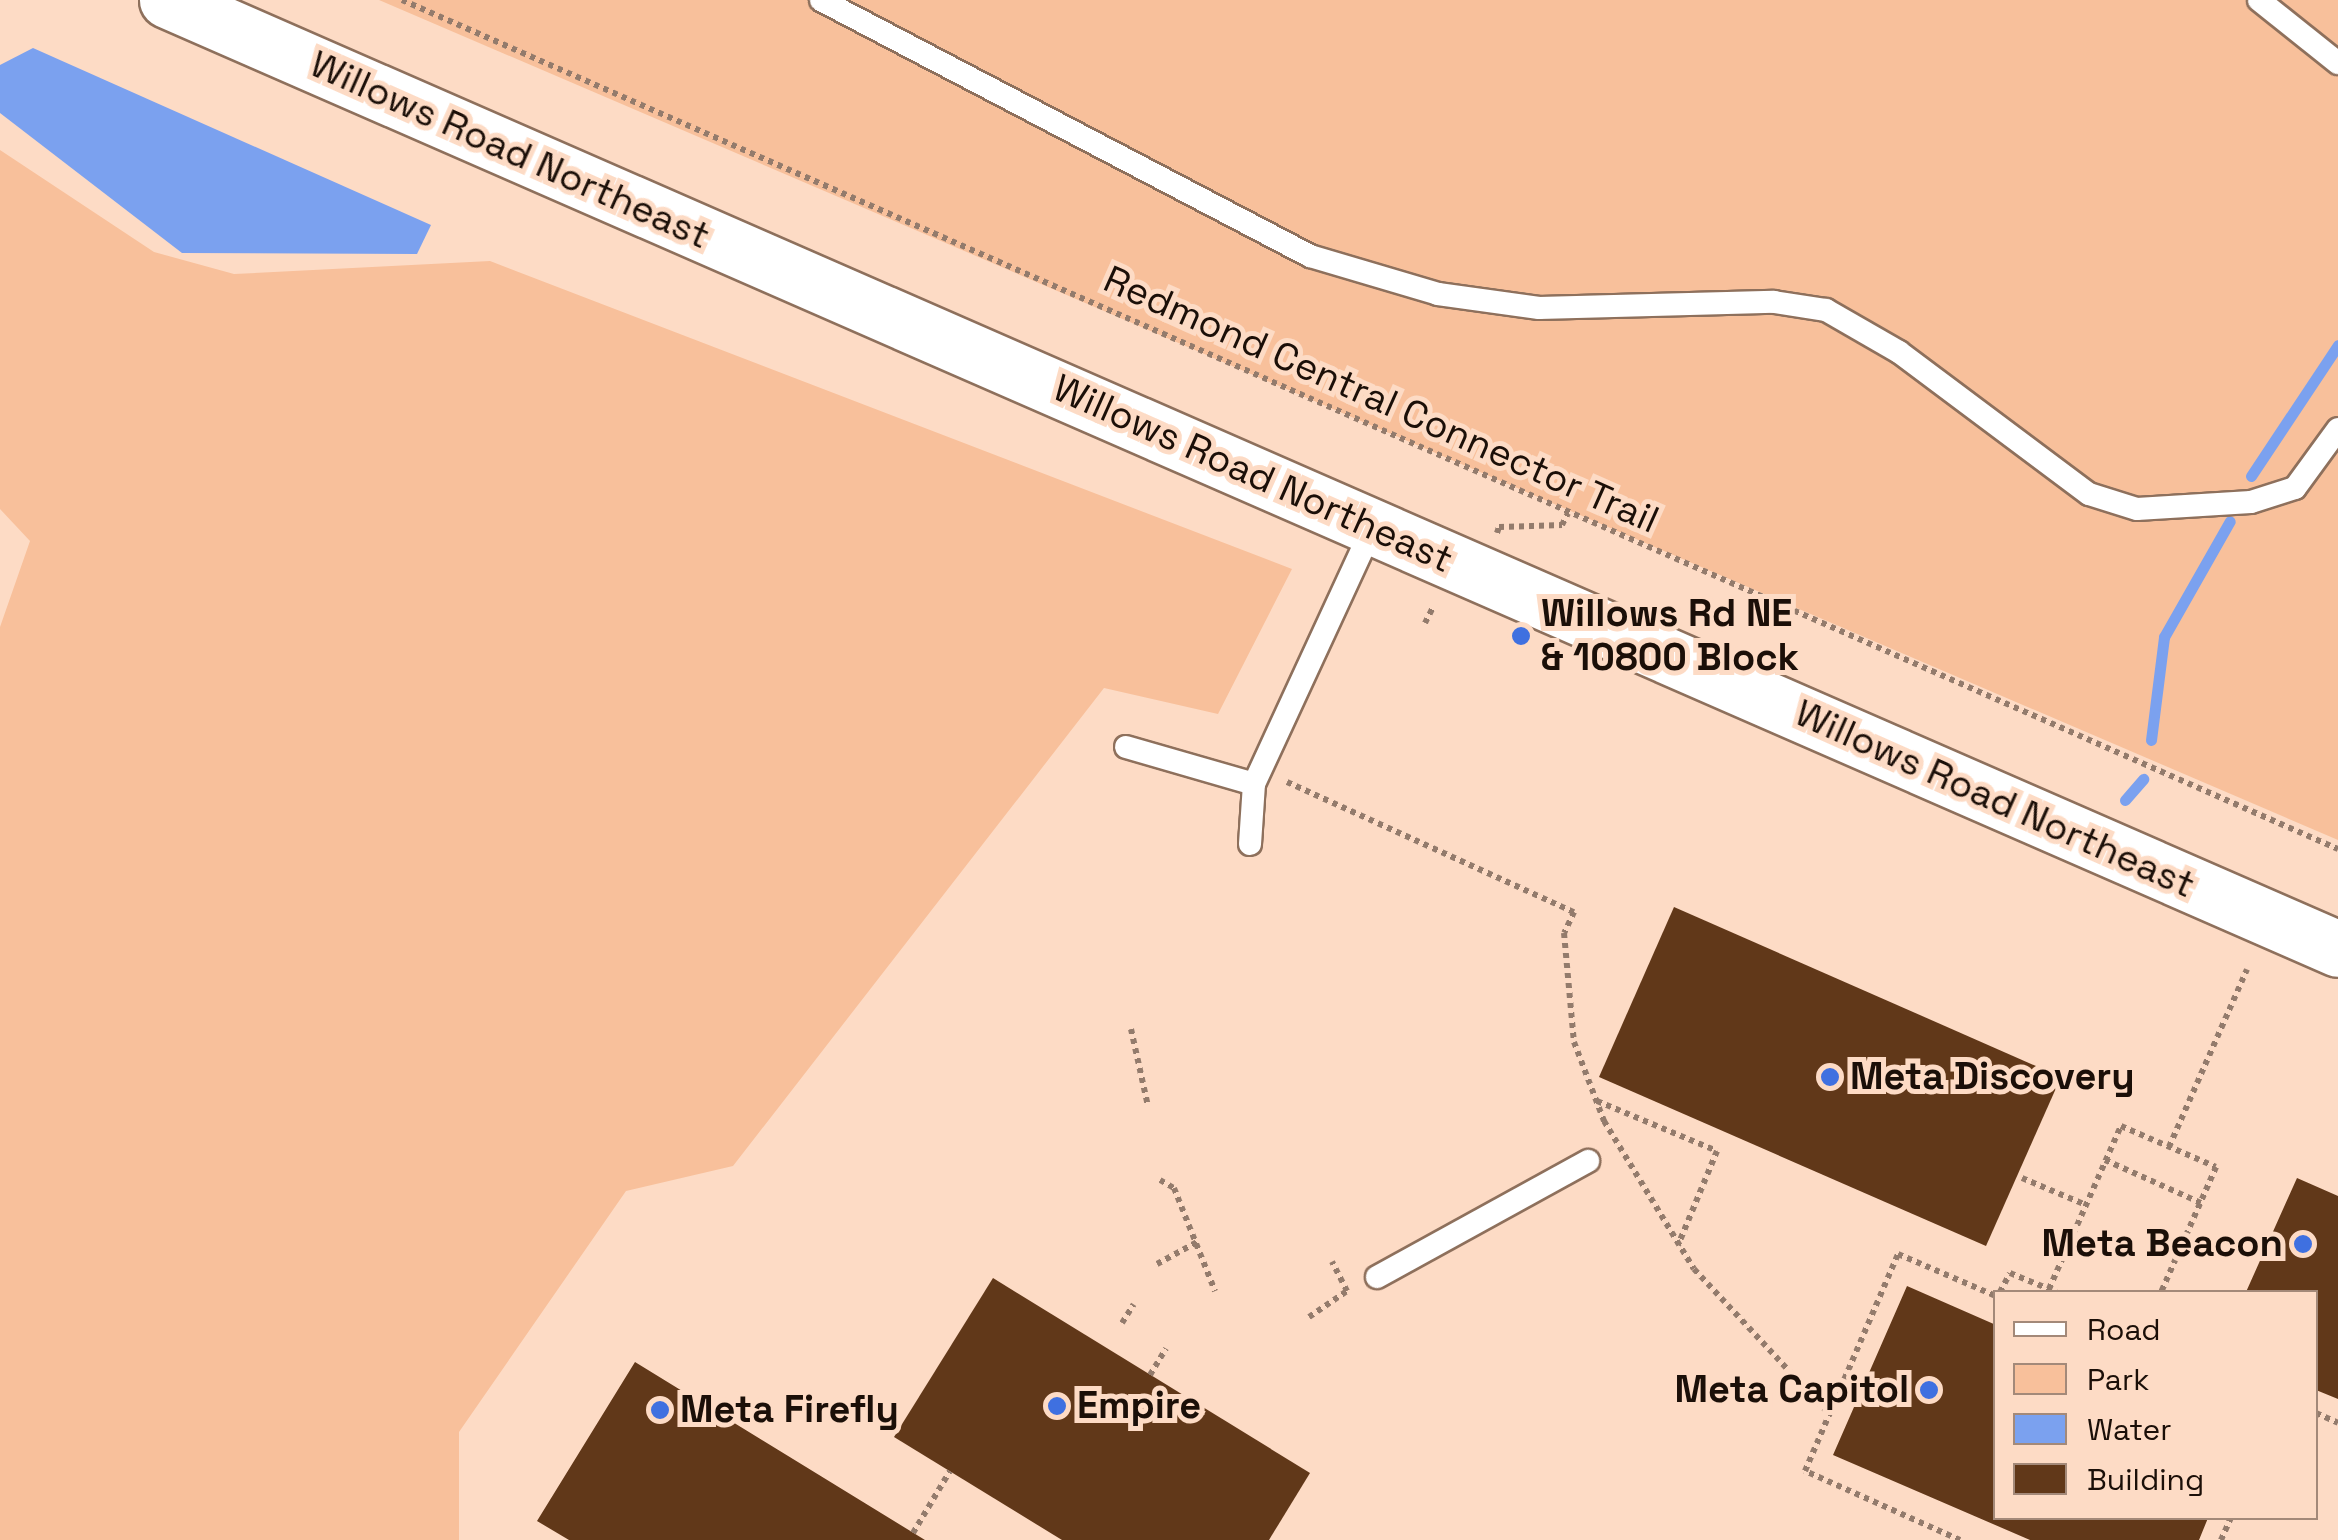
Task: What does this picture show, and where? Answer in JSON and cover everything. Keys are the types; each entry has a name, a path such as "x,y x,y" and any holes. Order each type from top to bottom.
{"main road":[{"name":"Willows Road Northeast","path":"167,0 2338,949"}],"lane":[{"path":"821,0 1310,256 1438,294 1539,308 1774,302 1826,310 1898,352 2089,494 2136,508 2252,502 2295,488 2338,429"},
{"path":"2259,0 2338,63"},
{"path":"1250,844 1254,784 1372,526"},
{"path":"1126,747 1254,784"},
{"path":"1377,1277 1588,1161"}],"path":[{"name":"Redmond Central Connector Trail","path":"402,0 2338,849"},
{"path":"1494,538 1499,527 1562,524 1568,512"},
{"path":"1425,623 1433,607"},
{"path":"1286,782 1574,912 1564,934 1574,1042 1596,1100 1678,1246 1829,1414"},
{"path":"2170,1147 2246,969"},
{"path":"1131,1029 1148,1106"},
{"path":"1596,1100 1718,1151 1678,1246"},
{"path":"2052,1290 2121,1126 2216,1168 2162,1290"},
{"path":"2105,1160 2201,1203"},
{"path":"2022,1178 2086,1205"},
{"path":"1160,1180 1174,1188 1215,1292"},
{"path":"1157,1264 1197,1242"},
{"path":"1960,1540 1804,1471 1898,1254 1993,1292"},
{"path":"1309,1317 1346,1290 1332,1262"},
{"path":"2000,1290 2010,1272 2050,1290"},
{"path":"1122,1323 1134,1304"},
{"path":"1150,1375 1166,1348"},
{"path":"914,1533 950,1471"}],"green space":[{"path":"379,0 2338,0 2338,840"},
{"path":"0,150 154,252 234,274 490,261 1292,569 1218,714 1104,688 733,1166 626,1191 459,1432 459,1540 0,1540 0,627 30,541 0,509"}],"water":[{"path":"33,48 431,225 417,254 182,253 0,113 0,65"}],"building":[{"name":"Meta Discovery","path":"1674,907 2061,1077 1986,1246 1599,1077"},
{"name":"Meta Beacon","path":"2297,1178 2338,1196 2338,1399 2318,1391 2318,1290 2247,1290"},
{"name":"Empire","path":"993,1278 1310,1473 1269,1540 1062,1540 894,1437"},
{"name":"Meta Capitol","path":"1907,1286 1993,1324 1993,1520 2207,1520 2199,1540 2030,1540 1833,1455"},
{"name":"Meta Firefly","path":"635,1362 925,1540 569,1540 537,1521"}],"waterway":[{"path":"2251,476 2338,345"},
{"path":"2151,740 2164,637 2230,521"},
{"path":"2125,800 2143,779"}],"place":[{"name":"Willows Rd NE & 10800 Block","path":"1521,636"},
{"name":"Meta Discovery","path":"1830,1077"},
{"name":"Meta Beacon","path":"2303,1244"},
{"name":"Meta Capitol","path":"1929,1390"},
{"name":"Empire","path":"1057,1406"},
{"name":"Meta Firefly","path":"660,1410"}]}
